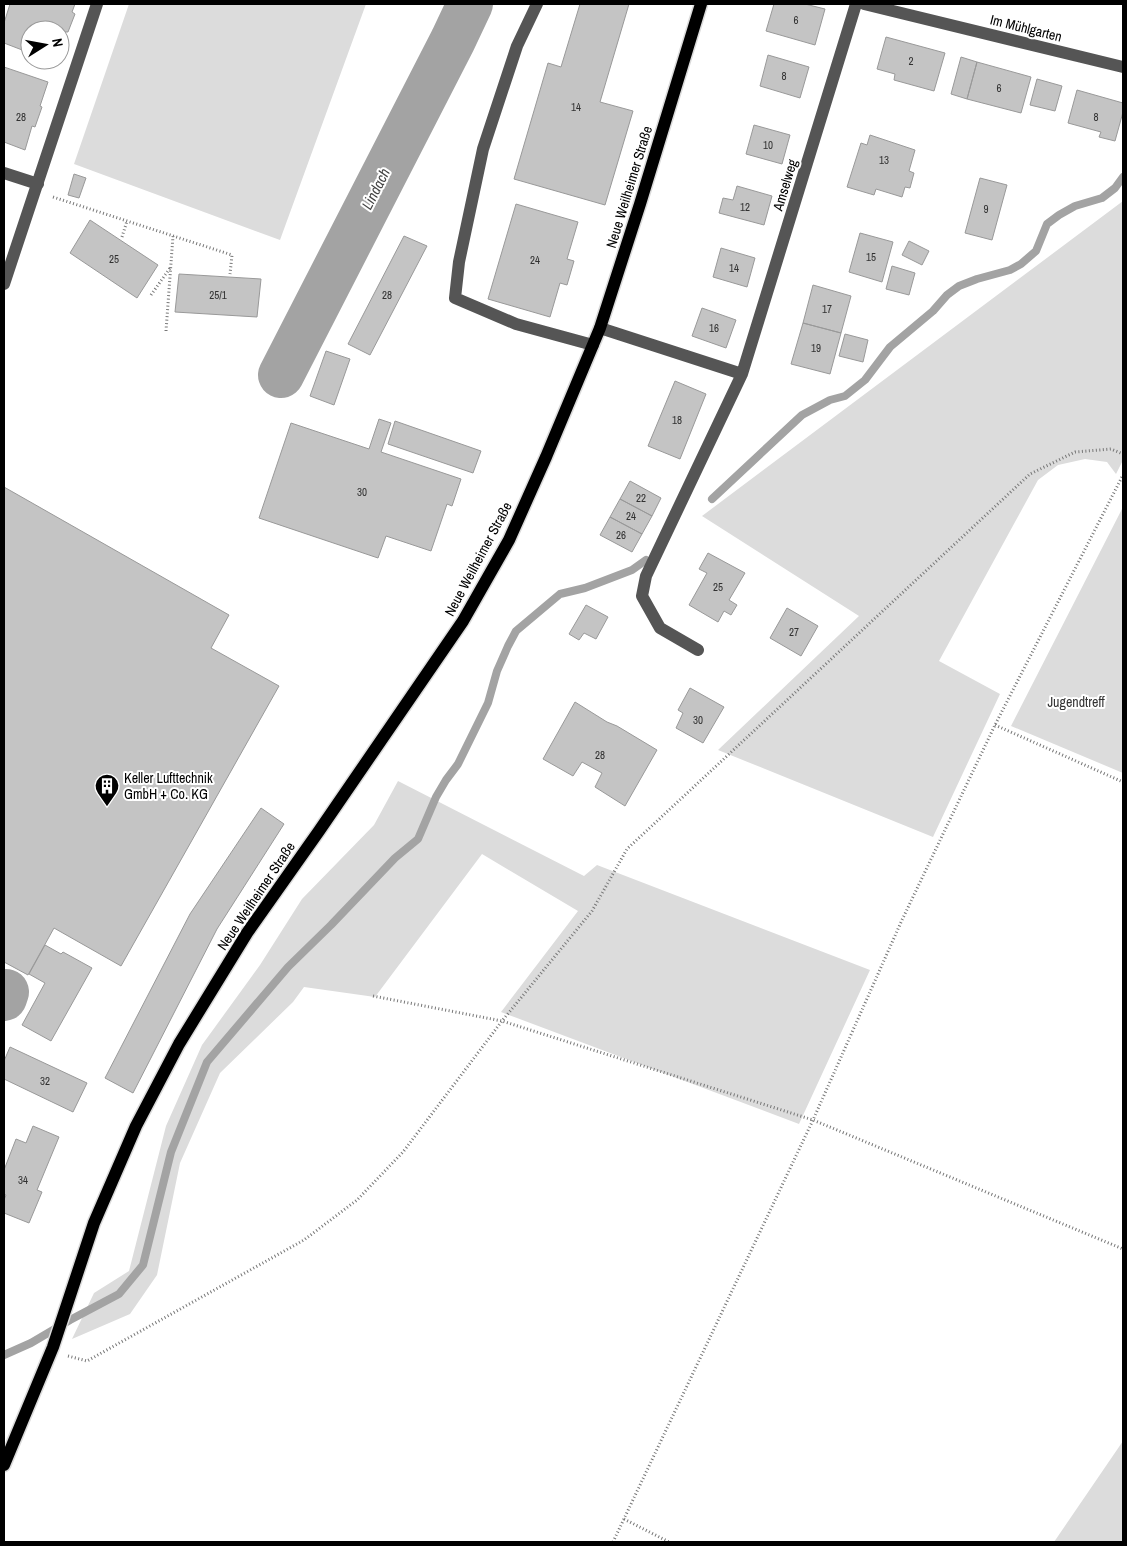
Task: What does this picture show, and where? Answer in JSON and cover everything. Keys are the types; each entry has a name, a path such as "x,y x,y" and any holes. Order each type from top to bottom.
{"main road":[{"name":"Neue Weilheimer Straße","path":"4,1465 52,1349 94,1223 136,1126 179,1044 247,933 463,621 509,540 600,328 701,4"}],"street":[{"path":"4,284 97,4"},
{"path":"537,4 517,46 483,149 459,262 455,298 516,324 593,345"},
{"name":"Amselweg","path":"698,650 660,628 642,596 646,576 742,374 856,4"},
{"name":"Im Mühlgarten","path":"864,4 1123,68"},
{"path":"4,173 37,188"},
{"path":"600,328 742,374"}],"path":[{"path":"37,188 127,221 232,255 230,274"},
{"path":"122,237 127,221"},
{"path":"166,331 173,236"},
{"path":"151,295 171,268"},
{"path":"52,1349 87,1361 304,1240 357,1200 403,1152 502,1021 592,911 627,849 1030,474 1075,452 1111,449 1123,454"},
{"path":"613,1542 813,1120 902,920 995,725 1123,475"},
{"path":"995,725 1123,782"},
{"path":"374,996 502,1021 813,1120 1123,1249"},
{"path":"624,1519 669,1542"}],"green space":[{"path":"129,4 366,4 280,240 74,164"},
{"path":"1123,201 1123,460 1116,474 1107,462 1085,459 1058,465 1038,480 939,661 1000,694 933,837 718,750 859,616 702,516"},
{"name":"Jugendtreff","path":"1123,507 1123,773 1011,726"},
{"path":"398,781 584,876 597,865 870,970 799,1124 501,1012 578,911 482,854 375,997 304,987 293,1002 220,1073 180,1163 157,1275 130,1314 72,1339 94,1293 129,1271 166,1126 202,1045 260,965 302,899 374,825"},
{"path":"1123,1441 1123,1542 1054,1542"}],"building":[{"path":"10,4 75,4 72,12 75,14 70,27 70,20 20,20 20,49 4,43 4,23"},
{"path":"580,4 629,4 600,102 633,111 605,205 514,179 548,63 561,67"},
{"path":"774,4 805,4 825,9 815,45 766,31"},
{"path":"886,37 945,53 934,91 894,80 895,74 877,69"},
{"path":"768,55 809,67 800,98 760,86"},
{"path":"961,57 977,62 967,99 951,94"},
{"path":"977,62 1031,77 1021,113 967,99"},
{"path":"4,67 48,82 40,106 42,107 35,127 32,126 25,150 4,142"},
{"path":"1037,79 1062,86 1055,111 1030,105"},
{"path":"1077,90 1123,103 1123,112 1115,141 1099,137 1101,132 1068,123"},
{"path":"754,125 790,135 782,164 746,154"},
{"path":"870,135 915,150 909,171 914,173 910,188 905,187 902,197 876,189 874,195 847,187 861,143 867,145"},
{"path":"74,174 86,178 79,198 68,195"},
{"path":"980,178 1007,185 992,240 965,233"},
{"path":"737,186 772,196 764,225 719,213 723,198 733,200"},
{"path":"516,204 578,222 567,259 574,261 567,285 560,283 550,317 488,299"},
{"path":"90,220 158,265 137,298 70,253"},
{"path":"860,233 893,242 882,282 849,272"},
{"path":"404,236 427,246 370,355 348,344"},
{"path":"909,241 929,251 922,265 902,255"},
{"path":"721,248 755,258 747,287 713,277"},
{"path":"892,266 915,273 909,295 886,289"},
{"path":"179,274 261,279 257,317 175,312"},
{"path":"813,285 851,296 841,333 803,323"},
{"path":"702,308 736,320 726,348 692,336"},
{"path":"803,323 841,333 830,374 791,364"},
{"path":"845,334 868,340 863,362 839,356"},
{"path":"326,351 350,359 334,405 310,396"},
{"path":"675,381 706,394 680,459 648,446"},
{"path":"379,419 391,423 381,452 461,479 452,506 447,504 431,551 386,536 378,558 259,518 291,423 369,449"},
{"path":"395,421 481,451 473,473 388,444"},
{"path":"630,481 661,498 652,516 620,499"},
{"name":"Keller Lufttechnik GmbH + Co. KG","path":"4,487 229,615 211,648 279,686 121,966 54,928 28,975 4,962"},
{"path":"620,499 652,516 642,534 610,517"},
{"path":"610,517 642,534 632,552 600,535"},
{"path":"708,553 745,573 729,600 737,605 731,615 724,611 718,622 689,605 707,573 699,569"},
{"path":"586,605 608,617 596,639 584,633 579,640 569,634"},
{"path":"787,608 818,626 801,656 770,638"},
{"path":"690,688 724,707 703,743 676,728 683,713 678,710"},
{"path":"575,702 657,750 625,806 595,787 602,773 582,762 573,776 543,759"},
{"path":"261,808 284,824 217,929 133,1093 105,1078 190,914"},
{"path":"45,945 61,954 63,952 92,968 51,1041 22,1025 45,983 29,974"},
{"path":"10,1047 87,1083 73,1112 4,1079 4,1061"},
{"path":"33,1126 59,1137 37,1190 42,1192 29,1223 4,1213 6,1195 4,1194 4,1170 16,1139 26,1143"}],"waterway":[{"name":"Lindach","path":"281,375 470,4"},
{"path":"712,499 802,415 830,400 845,396 865,380 890,347 933,311 947,295 959,286 1010,270 1021,264 1036,251 1047,224 1075,206 1102,198 1115,188 1123,177"},
{"path":"4,1355 31,1343 119,1294 143,1265 171,1152 207,1062 288,967 395,858 418,839 436,797 458,764 488,703 497,671 516,631 560,594 585,588 632,570 646,560"},
{"name":"Lindach","path":"4,998 6,992"}],"place":[{"name":"Keller Lufttechnik GmbH + Co. KG","path":"107,807"}]}
